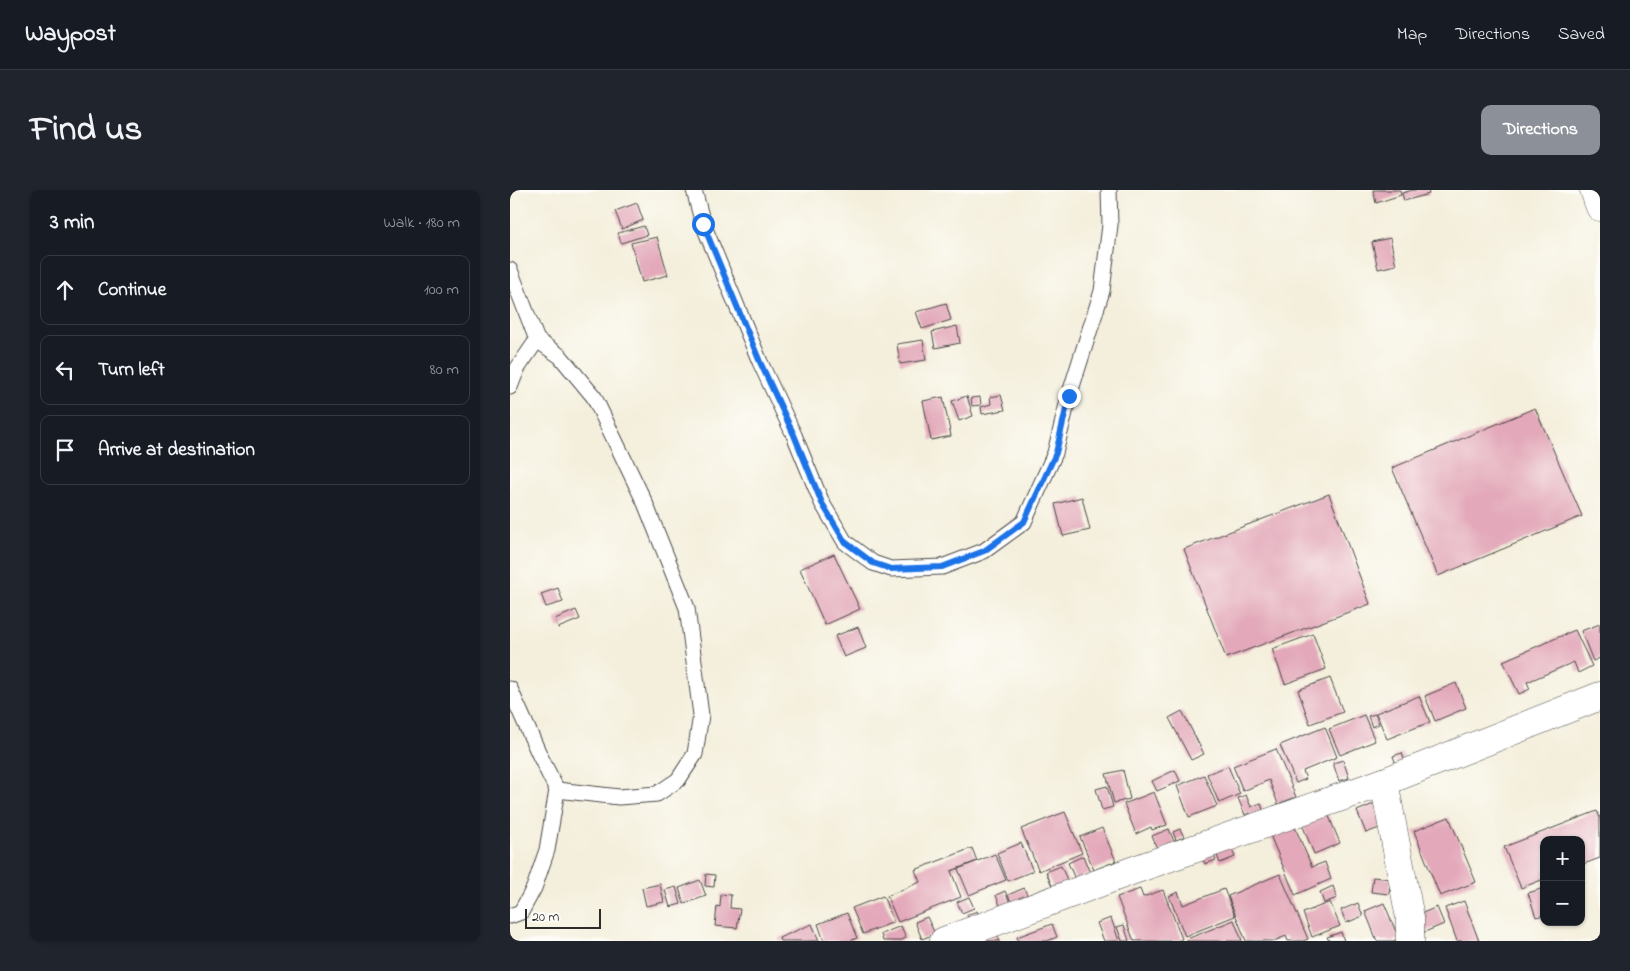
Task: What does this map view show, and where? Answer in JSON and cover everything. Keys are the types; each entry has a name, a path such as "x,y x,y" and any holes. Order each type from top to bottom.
{"street":[{"path":"1594,190 1600,207"},
{"path":"944,941 1134,870 1384,782 1600,696"},
{"path":"1384,782 1410,918 1410,941"}],"lane":[{"path":"694,190 703,224 760,362 794,435 822,503 845,542 873,563 891,569 942,567 984,551 1024,522 1056,453 1069,396 1102,291 1110,225 1109,190"},
{"path":"510,270 537,340 560,356 594,397 645,503 687,608 701,715 695,754 678,780 657,794 619,797 557,790"},
{"path":"510,387 518,369 537,340"},
{"path":"510,689 557,790 547,850 534,888 521,912 510,916"}],"building":[{"path":"1373,190 1400,190 1401,195 1376,203"},
{"path":"1413,190 1428,190 1429,194 1404,201 1402,193"},
{"path":"637,203 643,220 622,229 615,211"},
{"path":"644,226 647,235 621,243 618,233"},
{"path":"657,237 668,275 642,282 631,243"},
{"path":"1390,238 1396,265 1378,269 1372,242"},
{"path":"946,303 951,320 922,329 916,312"},
{"path":"957,326 960,343 935,348 932,332"},
{"path":"923,340 926,360 900,364 897,344"},
{"path":"1001,395 1005,410 982,414 981,407 991,404 990,397"},
{"path":"967,396 973,416 959,421 952,401"},
{"path":"943,397 951,436 931,440 923,401"},
{"path":"980,397 981,405 972,406 971,398"},
{"path":"1535,408 1582,516 1438,576 1392,468"},
{"path":"1329,494 1370,604 1226,658 1184,549"},
{"path":"1082,497 1090,530 1063,536 1055,504"},
{"path":"834,554 860,609 825,625 800,569"},
{"path":"558,588 563,602 546,607 541,594"},
{"path":"576,610 580,619 558,628 555,619"},
{"path":"1600,624 1600,658 1593,661 1581,631"},
{"path":"858,627 866,648 844,657 835,636"},
{"path":"1575,630 1592,666 1578,673 1574,662 1527,682 1530,689 1519,694 1503,661"},
{"path":"1313,634 1326,669 1285,684 1272,649"},
{"path":"1330,678 1343,712 1310,724 1298,690"},
{"path":"1456,683 1466,708 1435,721 1425,696"},
{"path":"1419,696 1430,722 1387,739 1376,713"},
{"path":"1182,711 1204,754 1191,760 1169,718"},
{"path":"1375,714 1379,724 1372,727 1368,716"},
{"path":"1364,715 1375,741 1340,755 1329,729"},
{"path":"1325,727 1337,757 1303,771 1306,779 1296,783 1280,745"},
{"path":"1276,749 1296,797 1278,804 1269,780 1243,791 1233,766"},
{"path":"1402,753 1405,761 1396,764 1393,756"},
{"path":"1343,760 1349,778 1339,781 1333,763"},
{"path":"1228,766 1240,794 1219,803 1207,774"},
{"path":"1123,770 1130,799 1114,803 1106,774"},
{"path":"1175,770 1180,781 1157,791 1152,781"},
{"path":"1204,775 1217,806 1189,817 1177,786"},
{"path":"1107,786 1113,807 1102,810 1096,789"},
{"path":"1154,792 1167,825 1152,830 1151,827 1136,834 1124,804"},
{"path":"1246,795 1251,807 1261,803 1263,810 1251,815 1250,813 1245,815 1238,798"},
{"path":"1378,802 1387,825 1366,833 1357,811"},
{"path":"1597,811 1600,818 1600,858 1585,864 1585,836 1540,836 1540,881 1521,888 1504,847"},
{"path":"1065,812 1082,853 1039,871 1021,829"},
{"path":"1328,814 1340,843 1314,854 1302,824"},
{"path":"1449,817 1476,882 1440,896 1414,831"},
{"path":"1294,825 1312,867 1325,862 1331,879 1295,895 1270,835"},
{"path":"1102,828 1116,861 1094,870 1080,837"},
{"path":"1169,829 1175,844 1158,851 1152,836"},
{"path":"1180,829 1184,837 1176,840 1173,832"},
{"path":"1021,843 1033,871 1008,881 997,853"},
{"path":"1230,845 1235,857 1220,863 1215,851"},
{"path":"972,848 977,861 951,871 961,897 898,922 887,896 920,882 915,870"},
{"path":"1212,853 1216,860 1205,864 1202,857"},
{"path":"995,854 1006,880 969,895 958,869"},
{"path":"1083,856 1090,873 1075,879 1068,863"},
{"path":"1061,866 1068,882 1053,888 1046,872"},
{"path":"706,874 715,875 714,887 705,886"},
{"path":"1280,874 1308,939 1288,941 1286,936 1274,941 1246,941 1228,896"},
{"path":"1373,877 1391,879 1389,894 1371,892"},
{"path":"700,880 706,896 684,904 679,888"},
{"path":"660,884 664,902 646,906 642,888"},
{"path":"1333,886 1337,898 1324,903 1320,892"},
{"path":"676,887 681,904 670,907 665,890"},
{"path":"1024,888 1028,897 1012,904 1008,895"},
{"path":"1140,889 1143,897 1163,890 1182,939 1177,941 1134,941 1117,897"},
{"path":"1224,889 1235,916 1185,936 1169,896 1178,892 1183,905"},
{"path":"1540,889 1540,916 1536,917 1528,893"},
{"path":"1005,891 1011,905 1001,908 996,895"},
{"path":"721,894 731,895 730,908 740,909 737,928 715,926 717,906 720,907"},
{"path":"883,896 894,922 863,934 852,908"},
{"path":"969,897 974,908 962,913 957,902"},
{"path":"1464,901 1479,941 1457,941 1445,908"},
{"path":"1330,902 1340,926 1312,937 1303,913"},
{"path":"1358,903 1363,916 1346,923 1341,910"},
{"path":"1384,903 1399,939 1393,941 1377,941 1365,911"},
{"path":"1437,907 1444,924 1420,934 1413,917"},
{"path":"977,911 980,919 970,923 967,915"},
{"path":"847,913 857,938 850,941 824,941 818,924"},
{"path":"927,917 935,934 922,939 915,922"},
{"path":"1111,918 1119,941 1104,941 1097,923"},
{"path":"1234,920 1242,941 1187,941 1187,939"},
{"path":"812,924 819,941 780,941 779,938"},
{"path":"1052,924 1057,937 1047,941 1018,941 1017,937"},
{"path":"1124,925 1129,941 1122,941 1117,927"},
{"path":"901,926 906,938 899,941 883,941 881,934"},
{"path":"1341,932 1344,941 1329,941 1327,937"},
{"path":"997,934 1000,941 980,941"}],"route":[{"path":"703,224 760,362 794,435 822,503 845,542 873,563 891,569 942,567 984,551 1024,522 1056,453 1069,396"}]}
